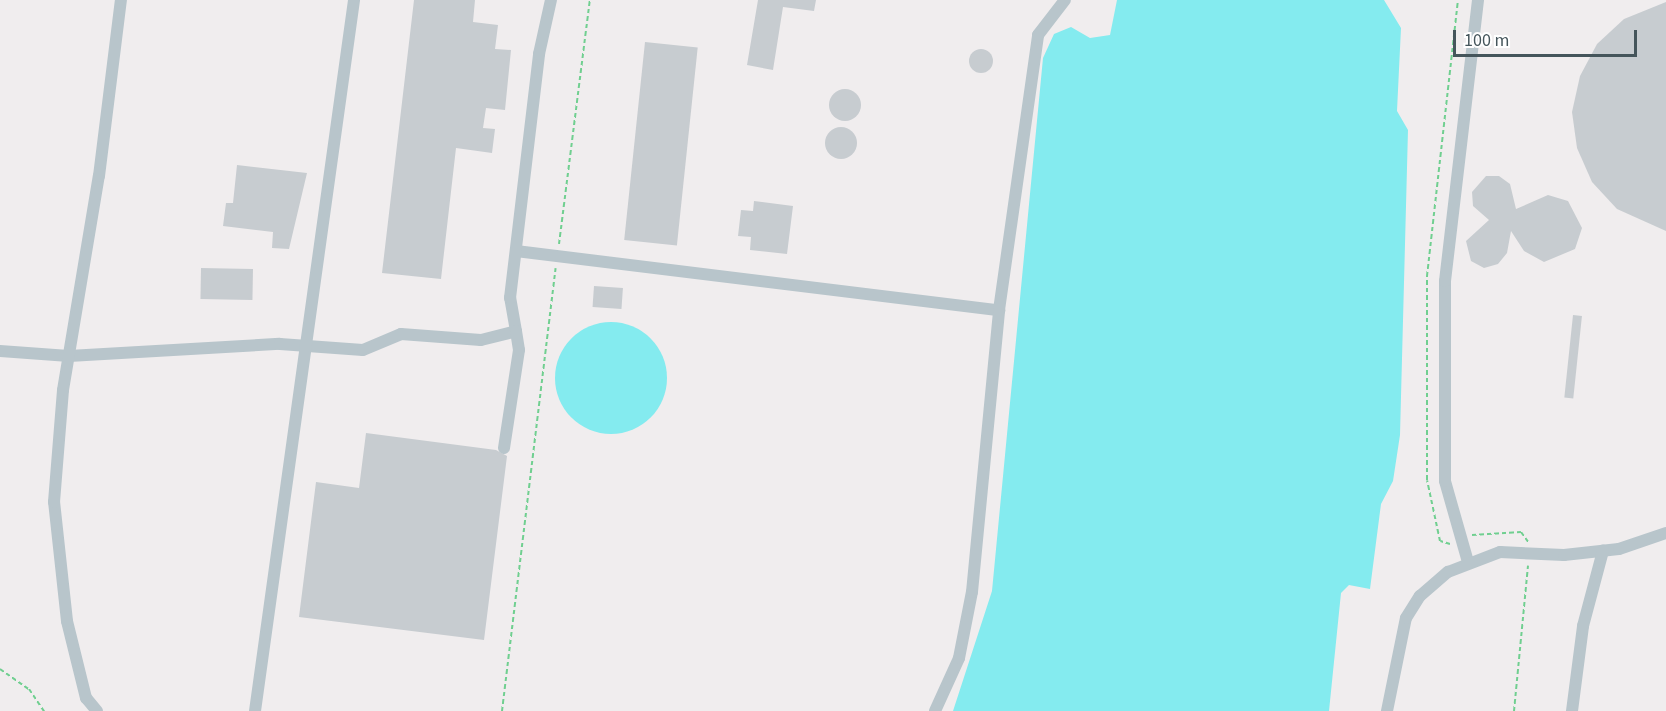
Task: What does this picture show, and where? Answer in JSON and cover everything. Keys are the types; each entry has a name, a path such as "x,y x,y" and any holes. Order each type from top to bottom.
{"street":[{"path":"97,711 86,698 55,549 54,501 69,356 121,0"},
{"path":"255,711 303,345 354,0"},
{"path":"504,448 519,350 510,298 539,54 551,0"},
{"path":"935,711 959,658 972,592 999,310 1038,35 1065,0"},
{"path":"1468,562 1459,540 1445,481 1445,281 1478,0"},
{"path":"516,251 558,254 999,310"},
{"path":"0,351 69,356 303,345 363,350 401,334 481,340 516,331"},
{"path":"1387,711 1406,618 1431,584 1468,562 1500,552 1603,551 1636,546 1666,533"},
{"path":"1572,711 1582,626 1603,551"}],"path":[{"path":"502,711 590,0"},
{"path":"1458,0 1428,266 1427,480 1440,542 1521,532 1527,535 1529,552 1514,711"},
{"path":"0,669 29,689 44,711"}],"water":[{"path":"1117,0 1384,0 1401,28 1397,111 1408,130 1400,435 1393,481 1381,504 1370,589 1349,585 1341,593 1329,711 953,711 992,591 1043,58 1054,34 1071,27 1090,38 1110,35"},
{"path":"611,322 633,326 651,338 663,356 667,378 663,400 651,418 633,430 611,434 589,430 571,418 559,400 555,378 559,356 571,338 589,326"}],"building":[{"path":"414,0 475,0 473,22 498,25 495,49 511,50 505,110 486,108 483,128 495,129 492,153 456,148 441,279 382,273"},
{"path":"758,0 816,0 814,11 783,7 773,70 747,65"},
{"path":"1666,2 1666,231 1617,209 1592,182 1577,148 1572,112 1580,76 1597,44 1624,19"},
{"path":"645,42 698,48 677,245 624,240"},
{"path":"981,49 990,52 993,61 990,70 981,73 972,70 969,61 972,52"},
{"path":"845,89 857,93 861,105 857,117 845,121 833,117 829,105 833,93"},
{"path":"841,127 852,132 857,143 852,154 841,159 830,154 825,143 830,132"},
{"path":"237,165 307,173 289,249 272,248 273,232 223,226 226,203 233,203"},
{"path":"1486,176 1499,176 1510,184 1516,209 1548,195 1568,201 1582,228 1575,249 1544,262 1524,251 1511,231 1507,253 1498,264 1484,268 1471,261 1466,241 1489,220 1473,206 1472,192"},
{"path":"754,201 793,206 787,254 750,250 751,237 738,236 741,210 753,211"},
{"path":"201,268 253,269 252,300 200,299"},
{"path":"594,286 623,288 621,309 593,307"},
{"path":"1573,315 1582,316 1573,398 1564,398"},
{"path":"366,433 496,450 507,456 484,640 299,617 316,482 359,488"}]}
